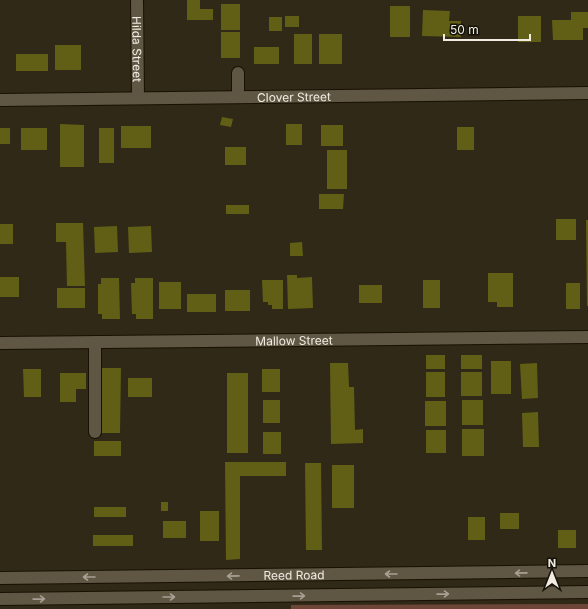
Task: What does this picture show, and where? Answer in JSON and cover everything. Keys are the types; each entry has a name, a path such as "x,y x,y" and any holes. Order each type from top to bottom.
{"street":[{"name":"Hilda Street","path":"136,0 138,97"},
{"path":"238,73 238,96"},
{"name":"Clover Street","path":"0,100 138,97 588,93"},
{"name":"Mallow Street","path":"0,343 588,337"},
{"path":"95,342 95,432"},
{"name":"Reed Road","path":"0,578 483,574 588,571"},
{"path":"482,593 483,574"},
{"path":"262,576 262,596"},
{"path":"107,577 107,597"},
{"name":"Reed Road","path":"0,600 107,597 588,592"}],"shaded area":[{"path":"588,604 588,609 291,609 291,605"}],"building":[{"path":"187,0 200,0 200,9 213,9 213,20 187,20"},
{"path":"221,4 240,4 240,30 221,30"},
{"path":"390,6 410,6 410,37 390,37"},
{"path":"423,10 450,11 449,21 461,21 461,37 422,36"},
{"path":"571,12 588,12 588,28 583,28 583,40 553,40 552,20 571,20"},
{"path":"285,16 299,16 299,27 285,27"},
{"path":"518,16 541,16 541,42 518,42"},
{"path":"269,17 282,17 282,31 269,31"},
{"path":"221,32 240,32 240,58 221,58"},
{"path":"294,34 312,34 312,64 294,64"},
{"path":"319,34 342,34 342,64 319,64"},
{"path":"55,45 81,45 81,70 55,70"},
{"path":"254,47 279,47 279,64 254,64"},
{"path":"16,54 48,54 48,71 16,71"},
{"path":"222,117 233,119 231,127 220,125"},
{"path":"60,124 84,125 84,167 60,167"},
{"path":"286,124 302,124 302,145 286,145"},
{"path":"321,125 343,125 343,146 321,146"},
{"path":"121,126 151,126 151,148 121,148"},
{"path":"457,127 474,127 474,150 457,150"},
{"path":"0,128 10,128 10,144 0,144"},
{"path":"21,128 47,128 47,150 21,150"},
{"path":"99,128 114,128 114,163 99,163"},
{"path":"225,147 246,147 246,165 225,165"},
{"path":"327,150 347,150 347,189 327,189"},
{"path":"319,194 344,194 343,209 319,209"},
{"path":"226,205 249,205 249,214 226,214"},
{"path":"556,219 576,219 576,240 556,240"},
{"path":"586,220 588,220 588,306 587,306"},
{"path":"56,223 83,223 85,286 67,286 66,242 56,242"},
{"path":"0,224 13,224 13,244 0,244"},
{"path":"117,226 118,252 95,253 94,227"},
{"path":"151,226 152,252 129,253 128,227"},
{"path":"302,242 303,256 290,256 290,243"},
{"path":"488,273 513,273 513,307 497,307 497,302 488,302"},
{"path":"287,275 297,275 297,278 312,277 313,308 288,309"},
{"path":"0,277 19,277 19,297 0,297"},
{"path":"101,278 119,278 120,319 102,319 102,314 98,314 98,284 101,284"},
{"path":"135,278 153,278 153,319 136,319 136,314 132,314 131,283 135,283"},
{"path":"262,280 283,280 283,309 272,309 272,305 268,305 268,302 263,302"},
{"path":"423,280 440,280 440,308 423,308"},
{"path":"159,282 181,282 181,309 159,309"},
{"path":"566,283 580,283 580,309 566,309"},
{"path":"359,285 382,285 382,303 359,303"},
{"path":"57,288 85,288 85,308 57,308"},
{"path":"225,290 250,290 250,311 225,311"},
{"path":"187,294 216,294 216,312 187,312"},
{"path":"426,355 445,355 445,369 426,369"},
{"path":"461,355 482,355 482,369 461,369"},
{"path":"491,361 511,361 511,394 491,394"},
{"path":"330,363 348,363 349,387 354,387 355,430 363,429 363,443 331,444"},
{"path":"537,363 538,398 522,399 520,364"},
{"path":"99,368 121,368 120,433 99,433"},
{"path":"23,369 41,369 41,397 24,397"},
{"path":"262,369 280,369 280,392 262,392"},
{"path":"426,372 445,372 445,397 426,397"},
{"path":"461,372 482,372 482,396 461,396"},
{"path":"60,373 86,373 86,389 76,389 76,402 60,402"},
{"path":"227,373 248,373 248,453 227,453"},
{"path":"128,378 152,378 152,397 128,397"},
{"path":"263,400 280,400 280,423 263,423"},
{"path":"462,400 483,400 483,425 462,425"},
{"path":"425,401 446,401 446,426 425,426"},
{"path":"538,412 539,447 523,447 522,413"},
{"path":"462,429 484,429 484,456 462,456"},
{"path":"426,430 446,430 446,453 426,453"},
{"path":"263,432 281,432 281,454 263,454"},
{"path":"94,441 121,441 121,456 94,456"},
{"path":"225,462 286,462 286,476 240,476 240,559 226,560"},
{"path":"305,463 321,463 322,550 306,550"},
{"path":"332,465 354,465 354,508 332,508"},
{"path":"161,502 168,502 168,511 161,511"},
{"path":"94,507 126,507 126,517 94,517"},
{"path":"200,511 219,511 219,541 200,541"},
{"path":"500,513 519,513 519,529 500,529"},
{"path":"468,517 485,517 485,540 468,540"},
{"path":"163,521 186,521 186,538 163,538"},
{"path":"558,530 576,530 576,548 558,548"},
{"path":"93,535 133,535 133,546 93,546"}]}
